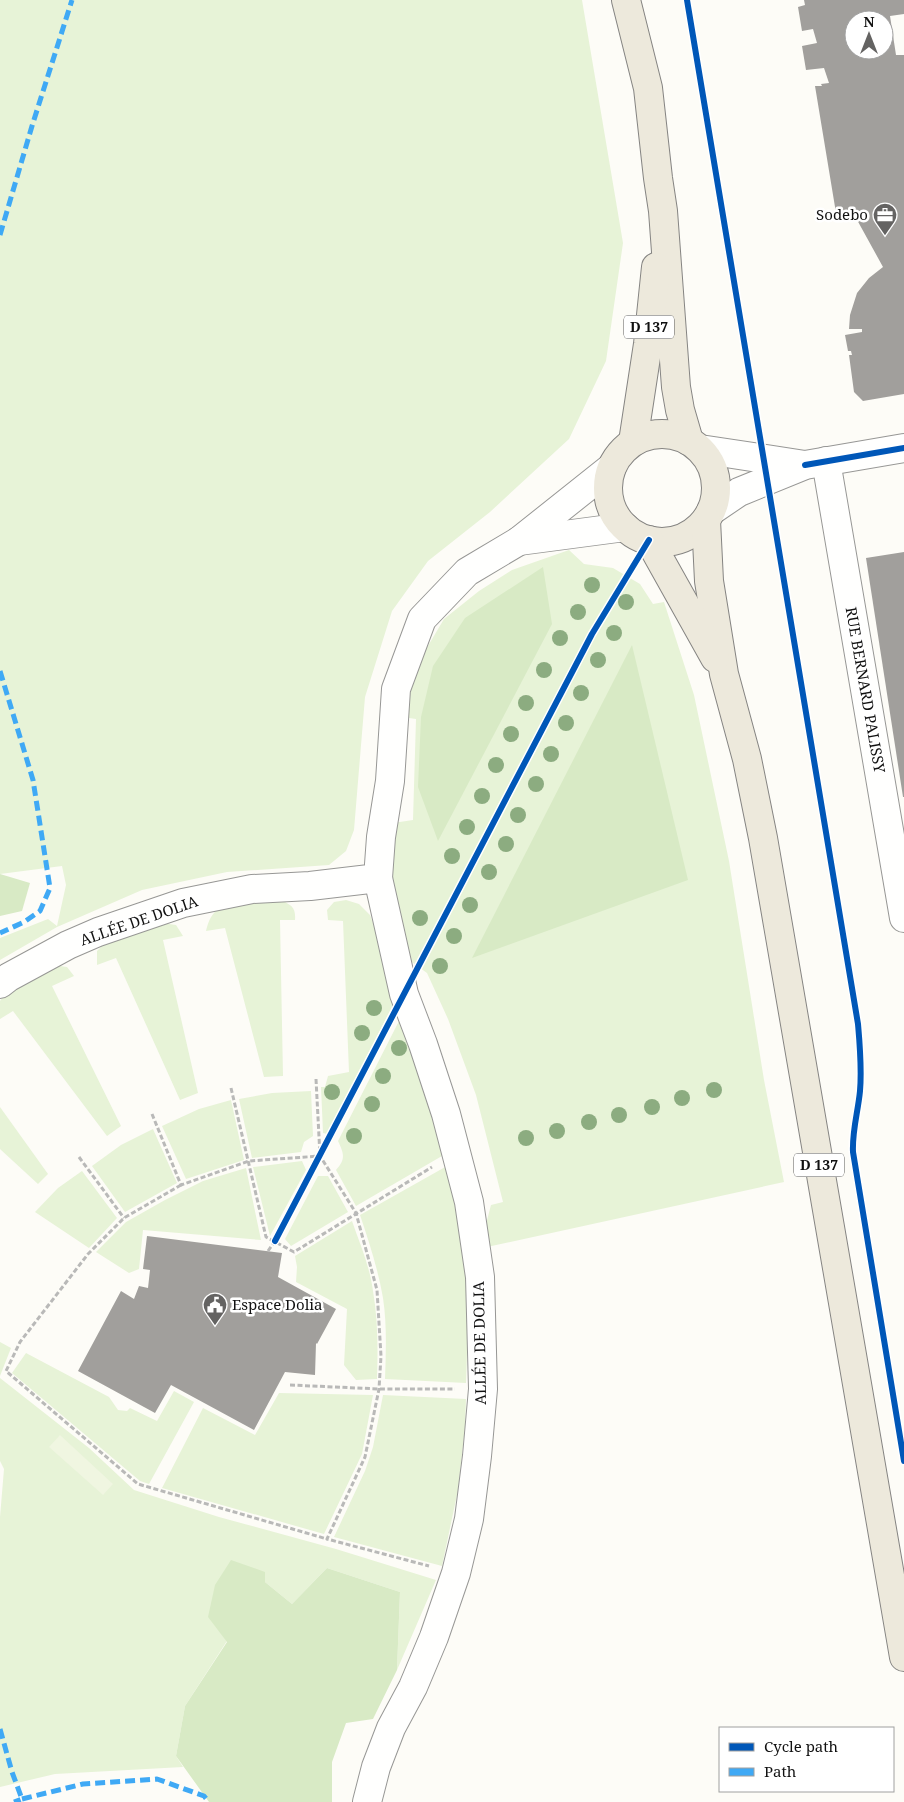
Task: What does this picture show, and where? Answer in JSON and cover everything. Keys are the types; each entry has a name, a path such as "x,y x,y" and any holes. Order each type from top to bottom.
{"main road":[{"name":"D 137","path":"626,0 648,88 663,211 676,387 680,410 694,445"},
{"name":"D 137","path":"633,442 648,344 653,286 663,211"},
{"path":"660,434 675,435 694,445 710,463 716,478 716,495 709,515 695,531 681,538 665,542 649,540 636,535 625,527 615,514 609,499 608,483 612,467 620,453 633,442 646,436 660,434"},
{"name":"D 137","path":"709,515 709,581 724,674 747,758 763,838 904,1658"},
{"name":"D 137","path":"649,540 724,674"}],"street":[{"path":"694,445 815,463"},
{"path":"709,515 739,492 815,463 904,448"},
{"name":"RUE BERNARD PALISSY","path":"815,463 904,918"},
{"name":"ALLÉE DE DOLIA","path":"366,1802 376,1767 391,1728 413,1687 434,1637 456,1573 469,1519 483,1390 480,1277 469,1202 446,1114 404,994 378,878 381,837 390,781 396,689 422,619 467,572 519,541 612,467"},
{"name":"ALLÉE DE DOLIA","path":"519,541 625,527"},
{"name":"ALLÉE DE DOLIA","path":"0,984 9,977 68,945 98,932 183,903 252,889 320,885 378,878"}],"path":[{"path":"316,1079 320,1156 356,1213 377,1290 381,1356 379,1389 365,1457 326,1539"},
{"path":"231,1088 266,1237 294,1252 456,1152"},
{"path":"152,1114 181,1185"},
{"path":"315,1164 329,1139"},
{"path":"79,1156 124,1218"},
{"path":"320,1156 249,1161 181,1185 124,1218 88,1254 59,1290 20,1342 6,1372 138,1484 326,1539 456,1573"},
{"path":"268,1251 280,1232"},
{"path":"290,1385 379,1389 483,1390"}],"green space":[{"path":"0,0 582,0 623,243 606,361 569,439 490,512 428,561 392,611 365,697 354,830 346,851 329,865 227,872 142,890 57,927 0,960 0,938 48,919 57,926 66,885 62,866 0,874"},
{"path":"569,550 584,564 613,568 640,584 653,604 664,602 694,695 729,861 764,1080 784,1182 487,1247 485,1228 491,1205 503,1202 476,1095 448,1019 427,973 409,960 392,887 393,823 413,820 416,719 402,717 419,661 444,619 479,591 512,570"},
{"path":"543,567 552,624 438,841 418,787 421,717 433,666 465,618"},
{"path":"632,645 688,880 472,958"},
{"path":"0,874 30,883 22,911 0,916"},
{"path":"281,900 288,903 295,912 295,920 280,920 283,1076 264,1077 225,928 206,931 209,922 217,910 247,903"},
{"path":"346,900 359,904 370,915 379,939 393,1005 327,1134 323,1133 321,1087 325,1087 328,1076 349,1072 343,921 328,920 327,910 334,902"},
{"path":"162,923 176,925 183,936 163,940 198,1093 180,1100 116,958 97,965 97,951 105,943"},
{"path":"53,965 67,967 74,976 52,986 121,1126 107,1136 13,1011 0,1019 0,1001 2,998"},
{"path":"399,1021 427,1096 442,1156 356,1206 336,1170 343,1159 342,1149 338,1141"},
{"path":"311,1091 313,1136 304,1142 301,1152 252,1158 239,1099 272,1093"},
{"path":"231,1100 244,1160 186,1179 162,1126 199,1109"},
{"path":"0,1107 48,1174 38,1184 0,1149"},
{"path":"153,1129 177,1183 125,1212 92,1166 121,1145"},
{"path":"302,1161 306,1170 270,1236 253,1167"},
{"path":"447,1166 465,1268 467,1322 466,1383 385,1379 386,1328 383,1298 376,1266 360,1215"},
{"path":"246,1168 261,1240 143,1230 139,1269 129,1273 96,1252 126,1222 165,1200 203,1181"},
{"path":"82,1171 117,1218 89,1248 35,1212 58,1188"},
{"path":"318,1176 328,1176 348,1212 291,1246 285,1239"},
{"path":"352,1221 372,1282 376,1313 377,1379 356,1380 344,1365 347,1309 296,1282 297,1267 295,1256"},
{"path":"0,1342 11,1348 0,1376"},
{"path":"26,1353 109,1397 118,1410 127,1411 130,1408 157,1421 174,1391 194,1402 149,1484 140,1481 12,1373"},
{"path":"0,1378 89,1448 134,1490 219,1517 336,1549 436,1580 397,1670 400,1592 327,1568 292,1604 265,1582 185,1706 176,1756 183,1767 55,1774 0,1787 0,1517 4,1469 0,1461"},
{"path":"279,1393 373,1395 362,1454 324,1534 162,1488 203,1408 255,1435"},
{"path":"383,1395 466,1399 458,1490 442,1566 334,1537 365,1471 373,1447"},
{"path":"60,1435 113,1484 103,1495 49,1447"},
{"path":"231,1560 265,1572 265,1582 292,1604 327,1568 400,1592 397,1670 373,1719 346,1723 332,1762 332,1802 209,1802 176,1756 185,1706 227,1642 208,1617 215,1585"}],"building":[{"name":"Sodebo","path":"804,0 904,0 904,14 894,15 894,10 844,10 844,60 894,60 894,42 896,55 904,55 904,394 863,401 854,392 849,355 852,355 851,351 848,351 845,335 862,332 862,329 849,329 850,315 857,293 869,278 883,267 856,218 837,219 815,86 829,83 824,68 806,70 802,46 817,43 813,29 802,31 798,7 805,5"},
{"path":"904,552 904,797 903,797 866,558"},
{"name":"Espace Dolia","path":"147,1236 282,1253 278,1277 336,1309 316,1343 315,1375 285,1372 254,1430 171,1385 155,1413 78,1371 121,1291 134,1299 139,1286 148,1288 150,1270 143,1269"}],"marked path":[{"path":"0,235 72,0"},
{"path":"0,671 33,780 50,888 40,911 24,922 0,933"},
{"path":"0,1729 22,1799 14,1802"},
{"path":"22,1799 83,1784 157,1779 204,1796 209,1802"}],"cycle path":[{"path":"687,0 858,1024 861,1082 853,1137 853,1152 904,1461"},
{"path":"805,465 904,448"},
{"path":"275,1241 592,634 649,540"}],"place":[{"name":"Sodebo","path":"885,236"},
{"name":"Espace Dolia","path":"215,1326"}]}
